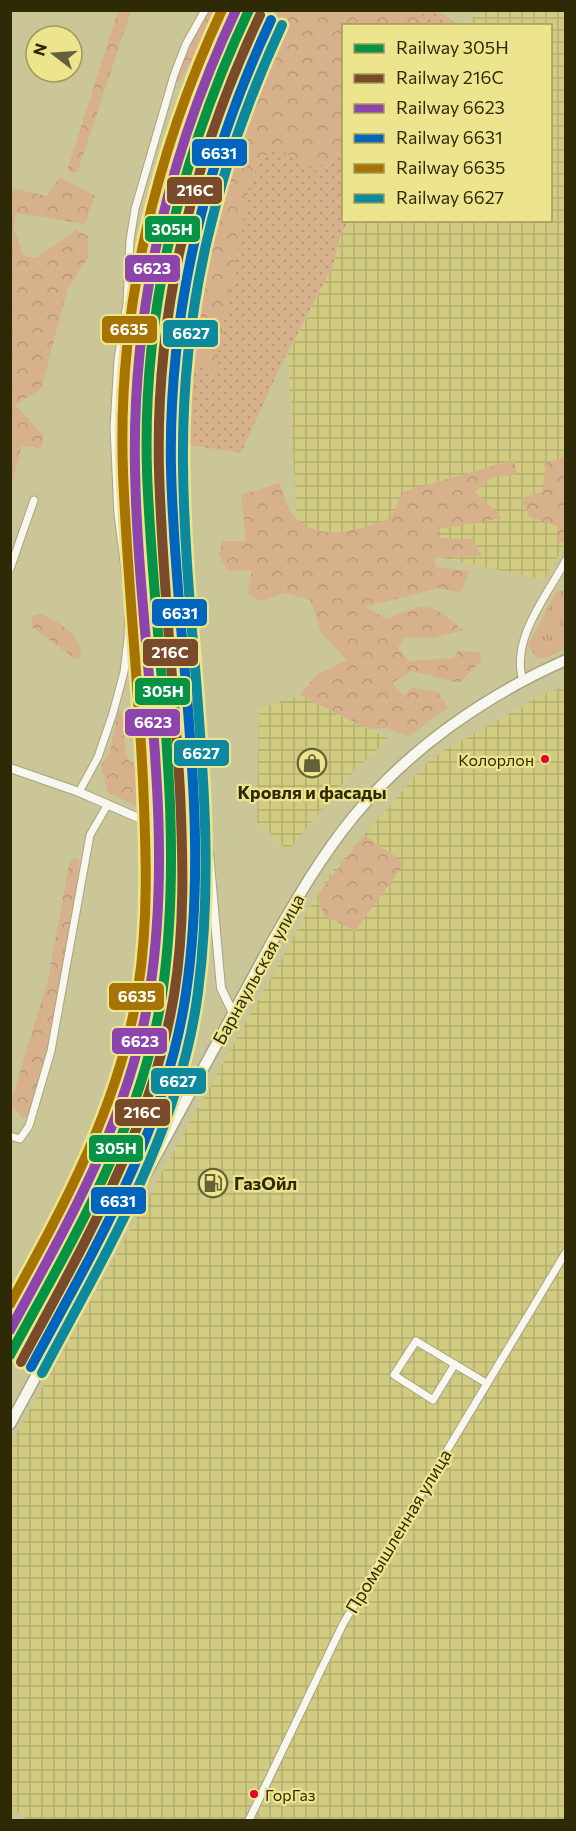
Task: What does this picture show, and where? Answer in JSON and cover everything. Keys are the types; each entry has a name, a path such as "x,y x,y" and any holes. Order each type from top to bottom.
{"highway":[{"name":"Барнаульская улица","path":"10,1424 233,1013 315,868 355,814 389,778 435,739 523,681 566,660"}],"street":[{"path":"79,792 98,757 113,713 124,672 128,639 129,600 118,513 114,428 118,359 127,304 130,240 135,209 174,75 186,44 205,10"},
{"path":"10,569 34,500"},
{"path":"523,681 519,668 527,630 566,560"},
{"path":"10,768 79,792 141,819 188,823 201,836 209,853 221,988 233,1013"},
{"path":"10,1136 20,1139 32,1117 54,1040 90,835 108,804"},
{"name":"Промышленная улица","path":"249,1821 278,1755 343,1624 566,1252"},
{"path":"455,1364 433,1400 394,1375 416,1341 455,1364 486,1383"}],"shaded area":[{"path":"479,11 565,11 566,543 544,580 297,526 288,354 333,265 340,236 347,222 552,222 552,24 468,24"},
{"path":"565,686 565,1820 24,1820 23,1815 11,1811 11,1443 326,879 430,759 540,696"},
{"path":"300,695 389,739 355,769 288,851 257,822 259,709"}],"green space":[{"path":"427,10 438,11 457,24 415,24"},
{"path":"118,11 131,11 77,173 67,171"},
{"path":"200,11 221,11 179,82 170,78 180,47"},
{"path":"277,11 427,11 415,24 342,24 342,142 339,149 315,171 280,150 263,157 250,182 215,371 183,364 194,243 223,110"},
{"path":"342,142 342,222 347,222 340,236 333,265 280,367 241,453 176,443 171,406 183,364 215,370 250,182 263,156 280,150 315,171 339,149"},
{"path":"60,177 95,196 85,224 16,213 13,227 24,256 36,258 76,230 88,236 88,258 68,288 41,389 15,405 43,435 41,449 22,445 11,488 11,188 47,196"},
{"path":"566,457 565,543 558,542 557,526 529,517 521,498 542,492 546,464"},
{"path":"514,460 517,474 490,478 475,492 503,518 440,529 439,538 472,539 482,556 435,557 435,567 469,571 461,593 438,588 365,607 387,619 411,609 428,607 443,614 463,630 433,638 404,637 398,648 408,661 454,658 458,651 480,652 481,661 459,683 411,671 392,683 404,695 412,688 438,692 448,708 408,736 387,728 368,729 300,695 318,674 347,660 321,632 310,599 285,593 259,601 248,593 252,570 228,571 219,555 223,541 246,541 241,495 279,483 289,510 302,523 326,532 339,532 365,527 391,518 402,492"},
{"path":"173,550 183,552 190,683 181,684"},
{"path":"565,589 565,649 546,658 536,658 528,645 556,592"},
{"path":"42,614 62,625 73,635 80,648 81,656 77,660 32,627 31,622 34,615"},
{"path":"118,710 122,711 126,755 129,761 147,768 151,779 153,807 147,810 108,793 101,765 110,752"},
{"path":"195,717 204,820 190,815 186,718"},
{"path":"364,835 405,863 355,931 323,915 318,894"},
{"path":"73,858 79,860 67,970 31,1111 24,1119 10,1105 48,980 69,865"}],"rail line":[{"name":"6635","path":"10,1304 51,1229 88,1152 118,1072 130,1031 138,989 144,937 146,859 141,742 123,472 123,412 127,353 134,294 145,235 160,178 177,121 222,10"},
{"name":"6623","path":"10,1330 75,1207 113,1123 129,1079 150,989 157,925 159,860 153,729 142,598 135,469 140,350 159,234 173,177 191,120 236,10"},
{"name":"305Н","path":"10,1355 81,1223 123,1132 140,1086 154,1037 163,988 169,924 170,795 147,471 147,411 151,352 159,293 186,177 225,65 249,10"},
{"name":"216С","path":"21,1362 91,1229 133,1138 164,1044 174,995 182,919 182,868 180,792 159,470 159,411 164,352 183,236 198,180 215,124 260,15"},
{"name":"6631","path":"31,1367 103,1232 145,1140 176,1043 186,993 193,928 194,797 171,468 176,352 195,238 210,183 227,128 271,20"},
{"name":"6627","path":"42,1373 115,1236 158,1142 189,1043 198,992 204,926 206,861 200,729 185,532 183,466 188,351 196,295 221,186 238,132 282,25"}],"place":[{"name":"Колорлон","path":"545,759"},
{"name":"Кровля и фасады","path":"312,763"},
{"name":"ГазОйл","path":"213,1183"},
{"name":"ГорГаз","path":"254,1794"}]}
